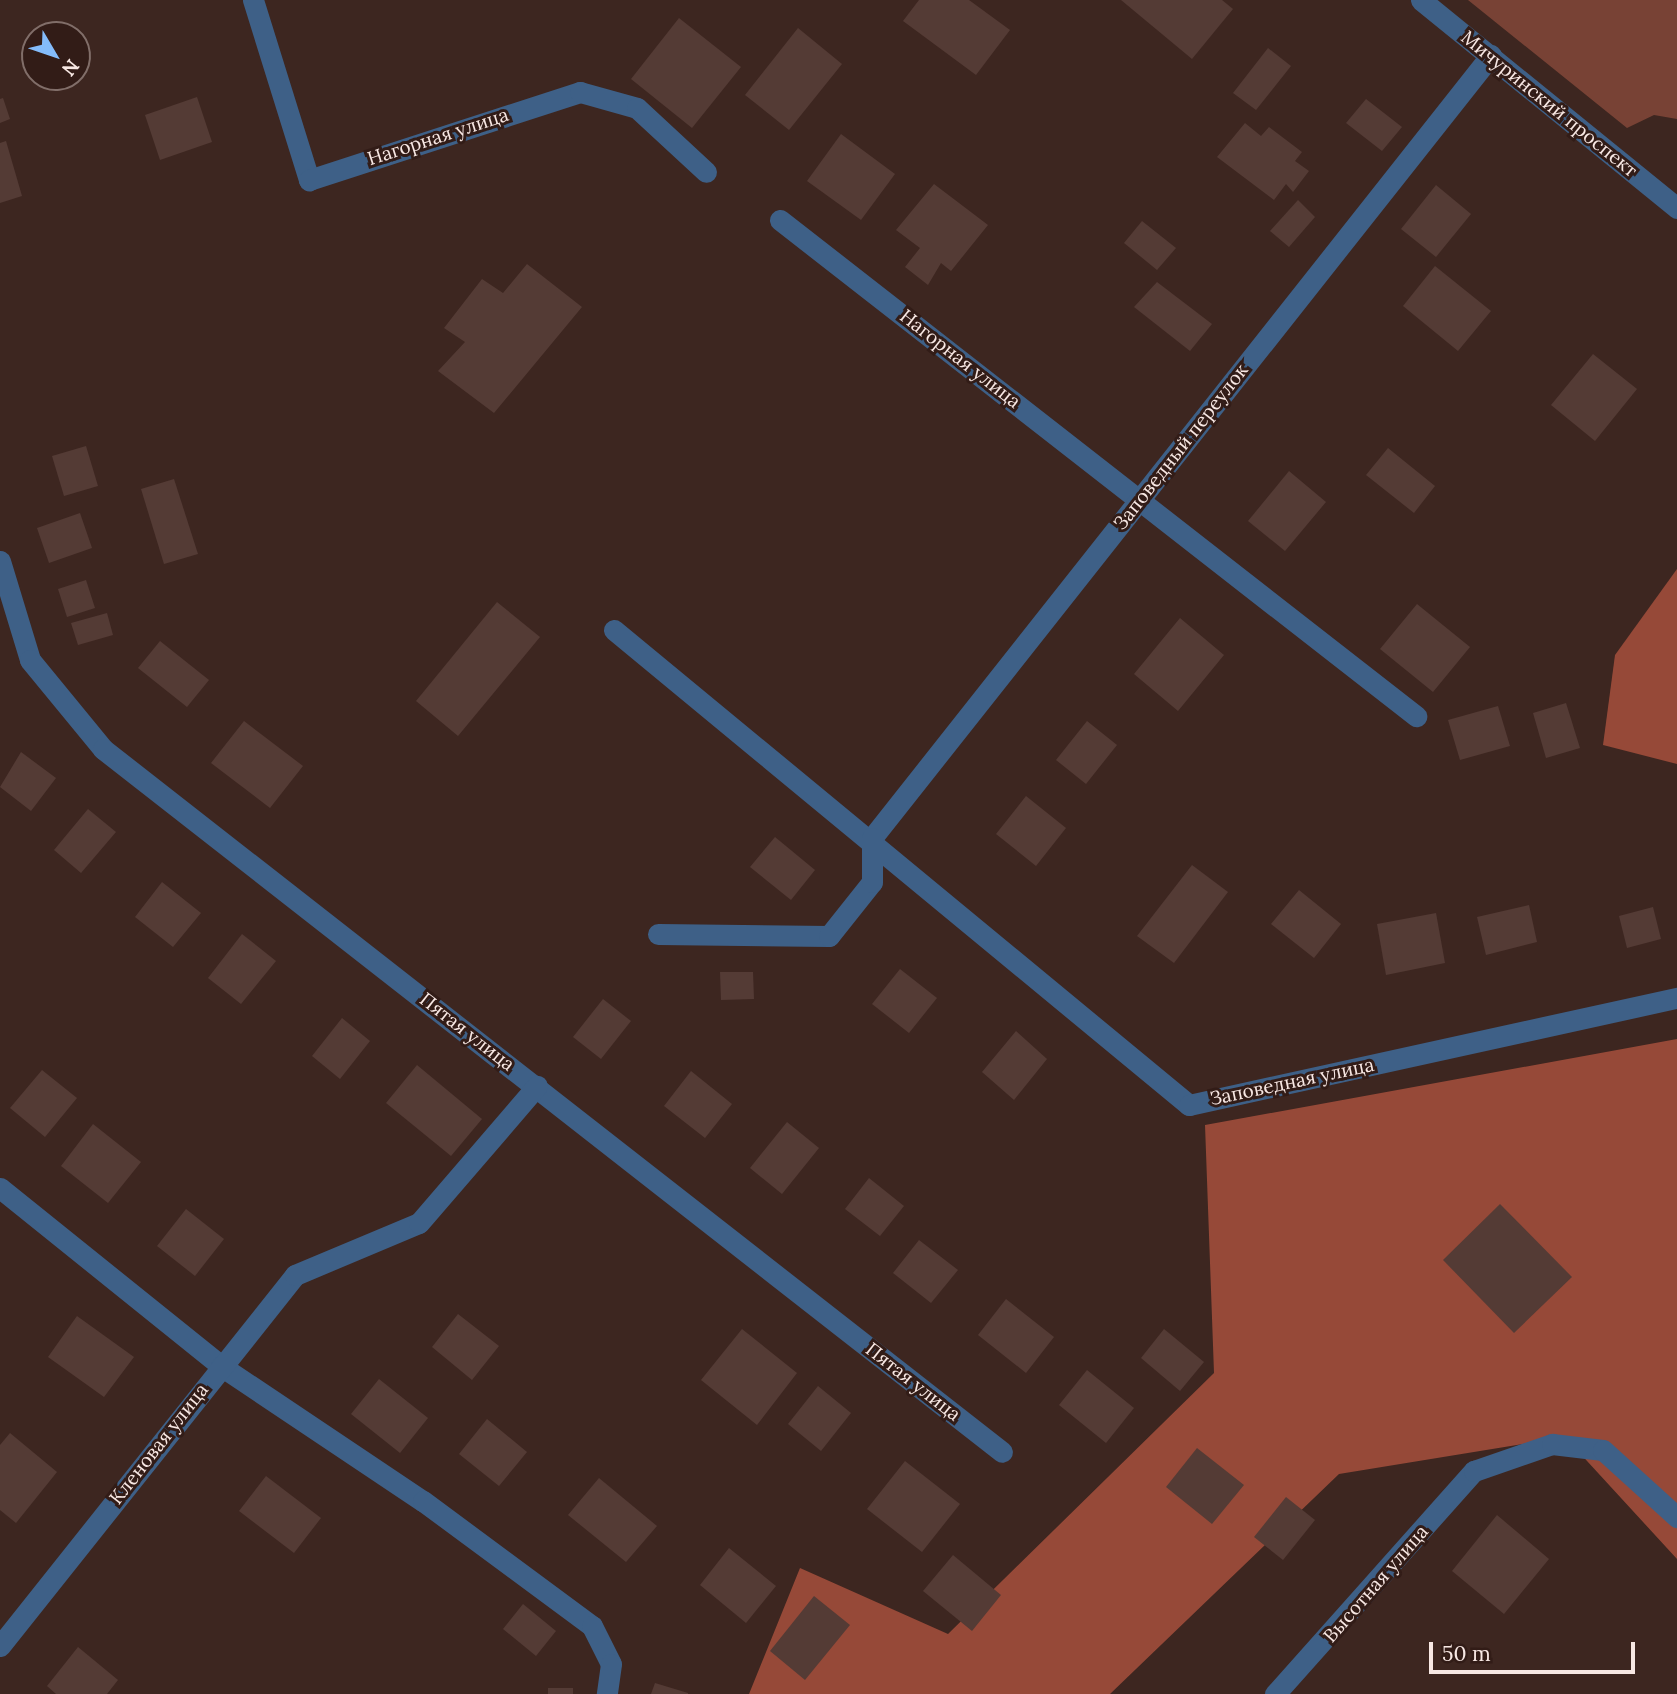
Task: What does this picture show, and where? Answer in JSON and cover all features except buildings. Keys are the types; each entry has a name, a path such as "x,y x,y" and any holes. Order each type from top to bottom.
{"street":[{"name":"Нагорная улица","path":"253,0 309,180 580,92 637,108 706,172"},
{"name":"Мичуринский проспект","path":"1421,0 1677,208"},
{"name":"Заповедный переулок","path":"872,838 1491,55"},
{"name":"Нагорная улица","path":"780,220 1416,716"},
{"name":"Пятая улица","path":"0,561 30,660 103,749 1002,1452"},
{"path":"614,630 872,838 872,883 828,936 658,934"},
{"name":"Заповедная улица","path":"872,838 1189,1105 1677,998"},
{"path":"537,1086 419,1223 295,1275 221,1366 423,1501 592,1626 611,1664 607,1694"},
{"name":"Кленовая улица","path":"0,1188 221,1366 0,1646"},
{"name":"Высотная улица","path":"1275,1694 1474,1471 1552,1444 1603,1450 1677,1517"}],"shaded area":[{"path":"1468,0 1677,0 1677,119 1654,115 1627,128"},
{"path":"1677,569 1677,764 1603,745 1615,655"},
{"path":"1677,1039 1677,1559 1565,1437 1339,1474 1110,1694 749,1694 800,1568 948,1634 1214,1373 1205,1125"}]}
